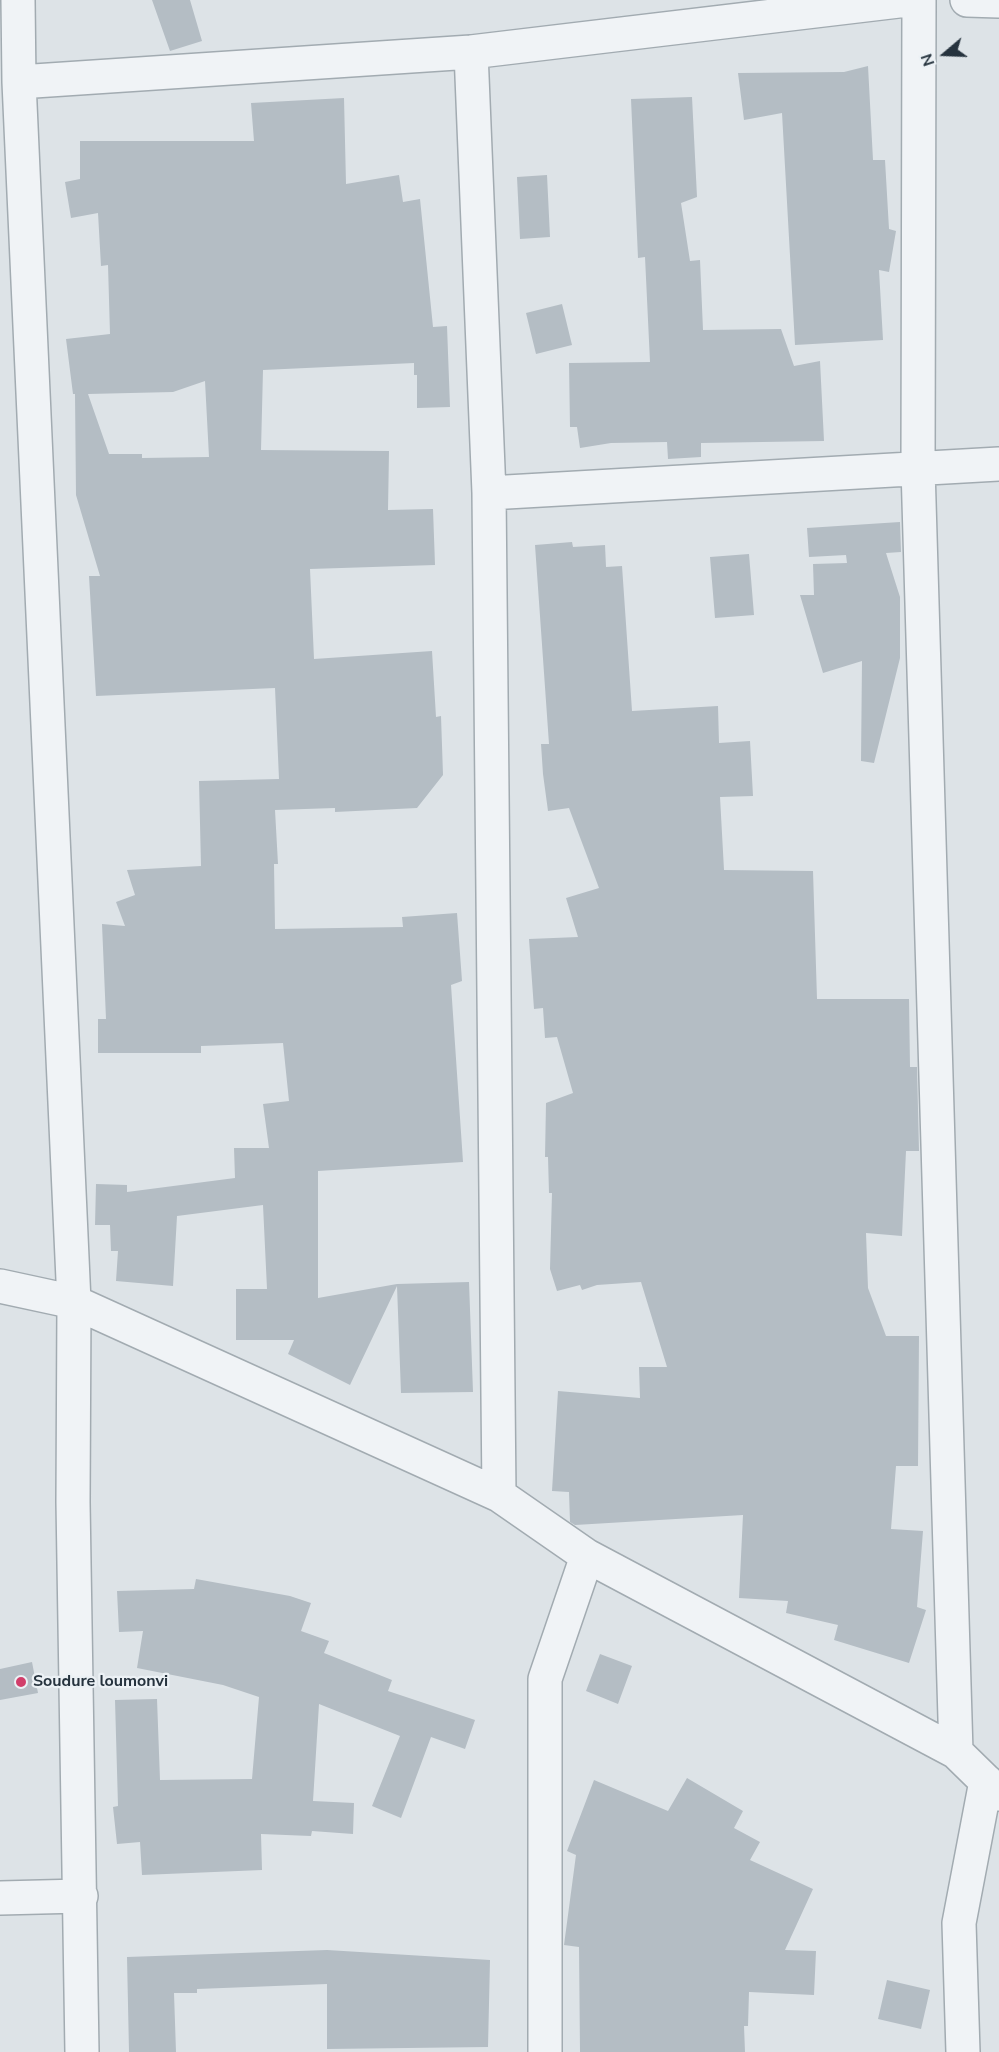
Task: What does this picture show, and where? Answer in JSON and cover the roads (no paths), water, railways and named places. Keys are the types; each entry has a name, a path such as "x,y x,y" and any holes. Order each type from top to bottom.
{"street":[{"path":"18,0 19,82 74,1302 73,1502 81,1896 81,2052"},
{"path":"19,82 471,52 907,0"},
{"path":"919,0 918,468 956,1752"},
{"path":"967,0 999,1"},
{"path":"471,52 489,493 499,1494"},
{"path":"489,493 999,464"},
{"path":"0,1286 74,1302 499,1494 587,1556 956,1752 992,1787 959,1923 963,2052"},
{"path":"545,2052 545,1679 587,1556"},
{"path":"0,1898 81,1896"}],"place":[{"name":"Soudure loumonvi","path":"21,1682"}]}
